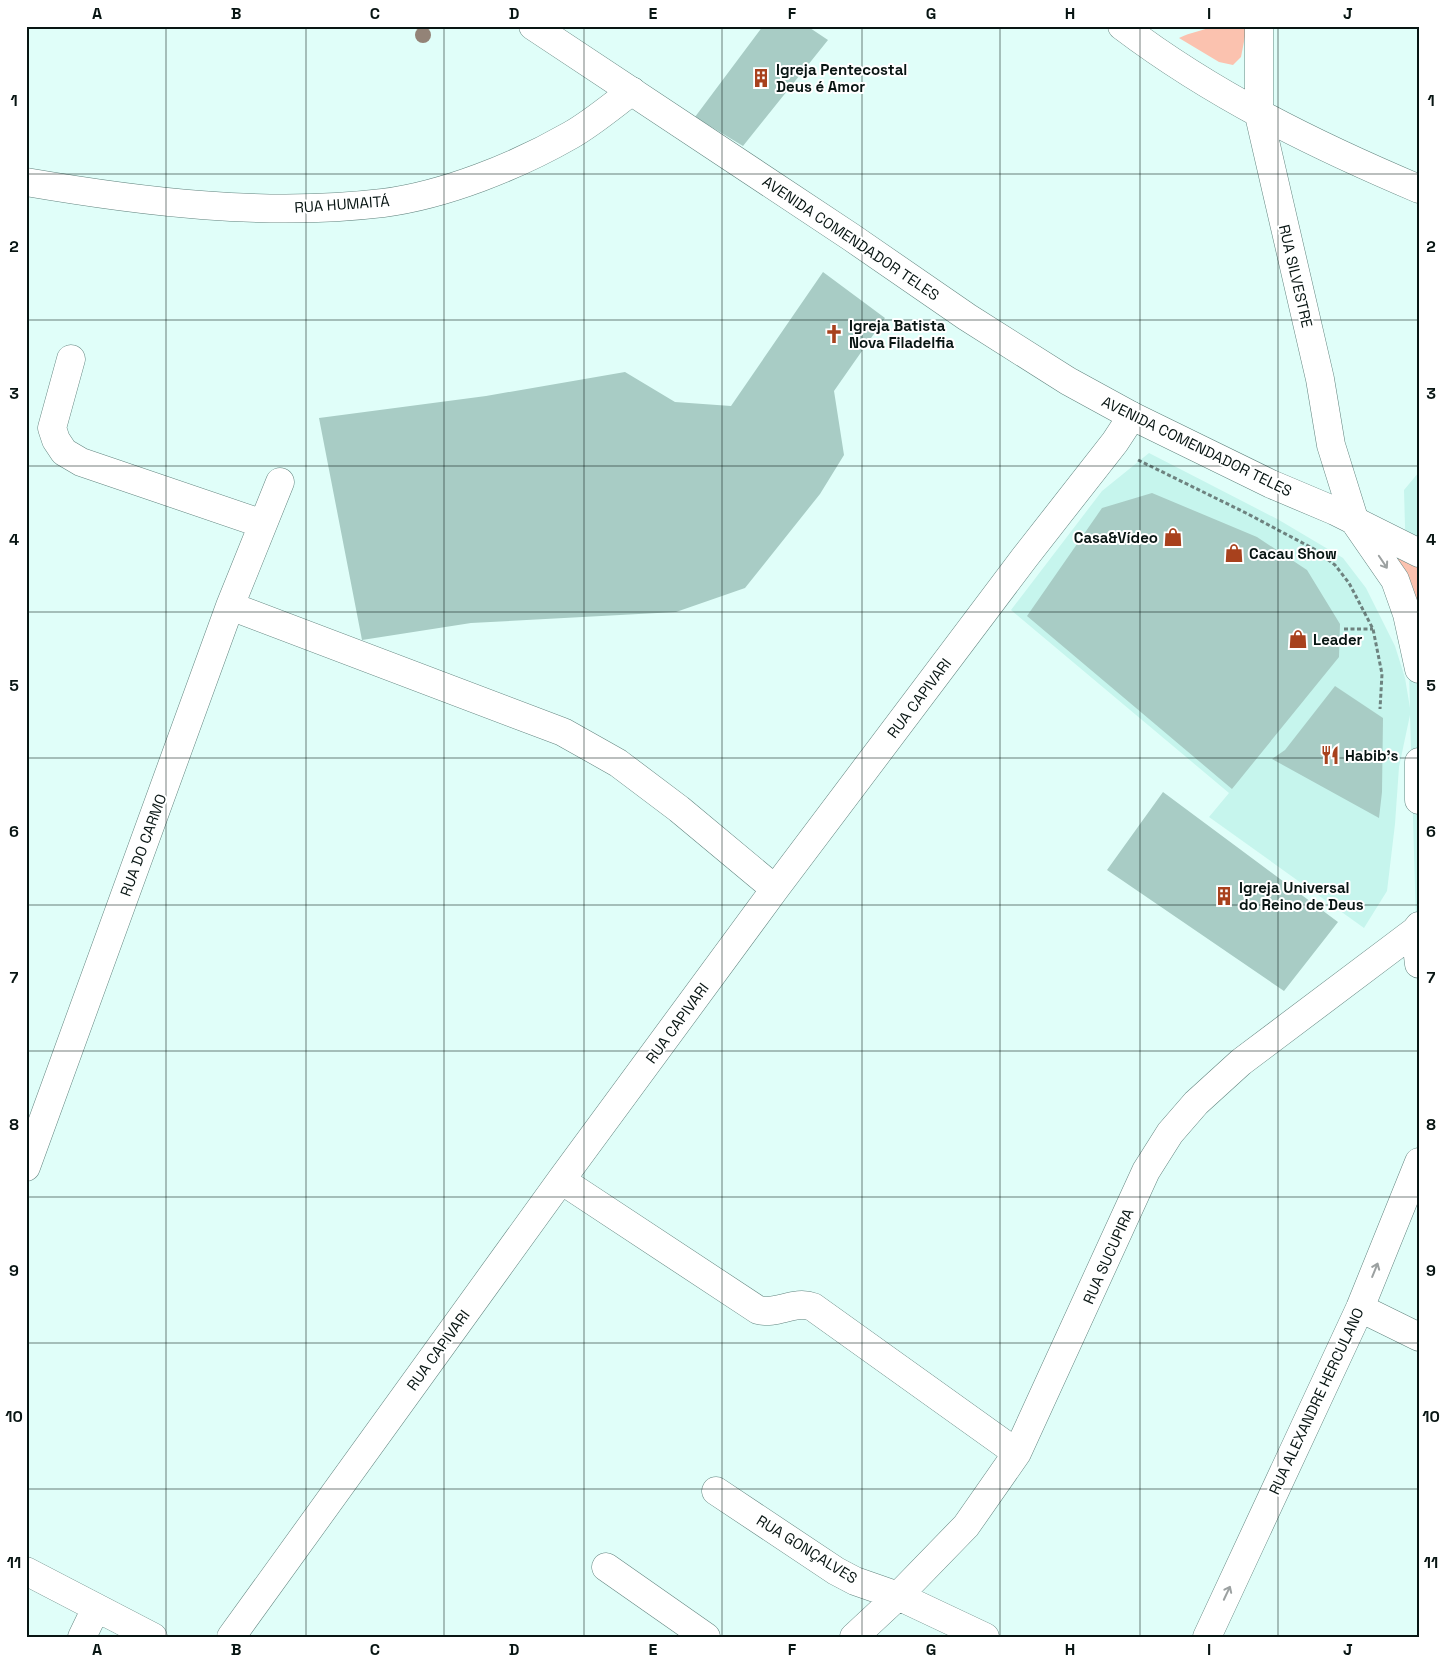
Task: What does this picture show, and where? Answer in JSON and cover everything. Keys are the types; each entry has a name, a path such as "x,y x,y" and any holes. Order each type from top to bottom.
{"street":[{"name":"AVENIDA COMENDADOR TELES","path":"533,26 967,317 1068,381 1132,416 1419,553"},
{"path":"1122,26 1144,43 1259,115 1414,184"},
{"name":"RUA SILVESTRE","path":"1259,26 1259,115 1320,378 1331,445 1355,522"},
{"name":"RUA HUMAITÁ","path":"26,182 85,192 235,207 318,208 385,202 446,189 512,164 571,135 632,91"},
{"path":"71,359 52,428 56,440 64,452 82,462 263,524"},
{"name":"RUA CAPIVARI","path":"231,1637 561,1180 776,889 1025,557 1115,442 1132,416"},
{"name":"RUA DO CARMO","path":"26,1167 230,606 280,482"},
{"path":"1355,522 1395,580 1407,614 1419,669"},
{"path":"230,606 563,732 618,763 679,809 776,889"},
{"path":"1419,762 1419,800"},
{"path":"1417,928 1419,964"},
{"name":"RUA SUCUPIRA","path":"854,1637 898,1596 966,1526 1018,1453 1146,1171 1170,1133 1196,1103 1241,1062 1417,928"},
{"name":"RUA ALEXANDRE HERCULANO","path":"1207,1637 1360,1308 1419,1162"},
{"path":"561,1180 758,1310 766,1312 804,1304 813,1307 1018,1453"},
{"path":"1360,1308 1419,1337"},
{"name":"RUA GONÇALVES","path":"716,1491 836,1572 855,1582 898,1596 985,1637"},
{"path":"606,1567 706,1637"},
{"path":"26,1570 152,1637"},
{"path":"82,1637 96,1608"}],"path":[{"path":"1115,442 1136,459 1246,513 1314,550 1335,565 1349,583 1373,629 1382,674 1380,709"},
{"path":"1344,629 1373,629"}],"shaded area":[{"path":"1213,26 1247,26 1241,57 1233,65 1219,62 1179,38"},
{"path":"1149,453 1279,520 1343,558 1366,588 1395,646 1405,678 1410,708 1404,490 1419,472 1419,1025 1410,715 1399,767 1395,824 1387,891 1364,928 1209,817 1229,793 1011,610 1102,491"},
{"path":"1391,551 1419,566 1419,630"}],"building":[{"name":"Igreja Pentecostal Deus é Amor","path":"763,26 807,26 828,40 743,146 695,117"},
{"path":"823,272 885,318 834,391 844,455 820,494 745,588 676,612 471,623 362,640 319,418 486,396 625,372 675,402 731,406"},
{"path":"1152,493 1257,537 1307,570 1340,624 1339,657 1232,789 1027,616 1102,508"},
{"name":"Habib's","path":"1335,686 1383,718 1382,792 1379,818 1272,759 1285,750"},
{"name":"Igreja Universal do Reino de Deus","path":"1163,792 1338,922 1284,991 1107,870"}],"place":[{"name":"Igreja Pentecostal Deus é Amor","path":"761,78"},
{"name":"Igreja Batista Nova Filadelfia","path":"834,334"},
{"name":"Casa&Vídeo","path":"1173,537"},
{"name":"Cacau Show","path":"1234,553"},
{"name":"Leader","path":"1298,639"},
{"name":"Habib's","path":"1330,755"},
{"name":"Igreja Universal do Reino de Deus","path":"1224,896"}]}
